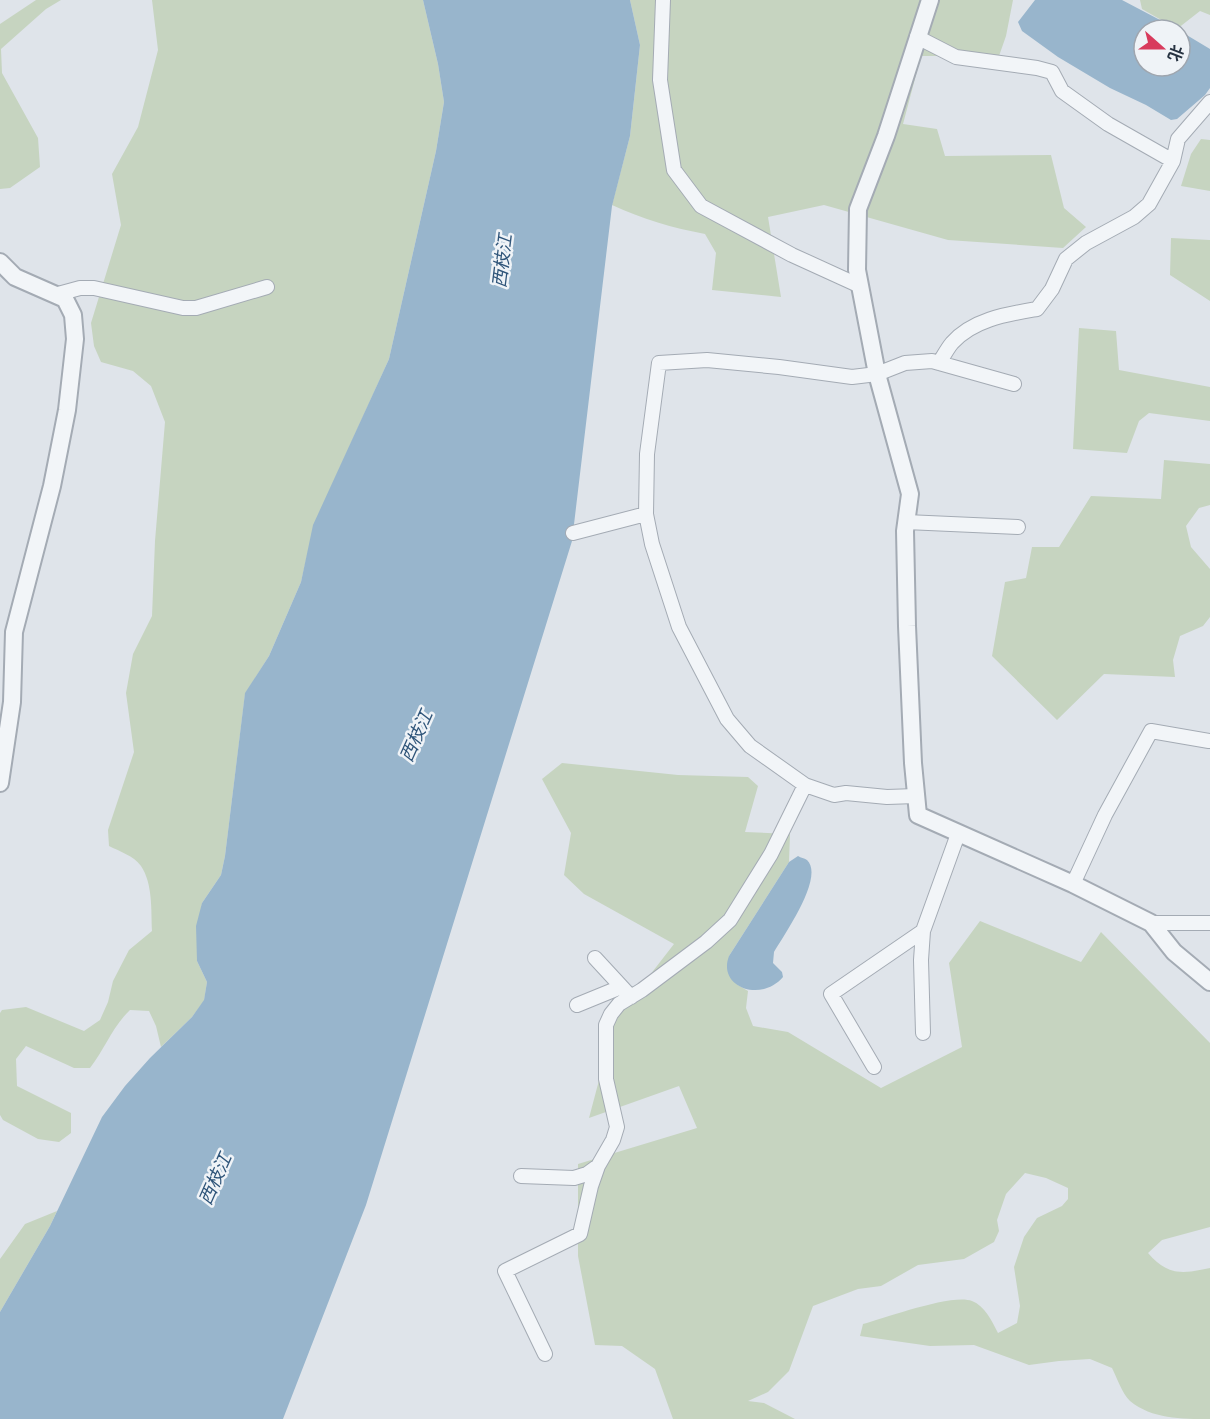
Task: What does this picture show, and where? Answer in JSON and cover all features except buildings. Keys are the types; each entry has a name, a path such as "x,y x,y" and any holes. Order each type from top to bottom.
{"street":[{"path":"663,0 660,80 674,170 701,206 792,255 860,286"},
{"path":"930,0 886,136 858,208 857,270 877,374 910,494 906,522 907,626 918,815 1073,884 1151,923 1174,952 1210,982"},
{"path":"917,37 956,57 1052,72 1062,91 1108,124 1173,161"},
{"path":"939,363 952,343 973,327 999,315 1037,309 1052,289 1066,259 1086,243 1134,217 1149,204 1173,161 1178,139 1210,102"},
{"path":"0,262 15,277 65,299 73,315 75,339 68,410 52,486 14,633 12,702 0,783"},
{"path":"58,294 80,288 94,288 183,308 196,308 267,287"},
{"path":"916,796 886,797 846,793 834,795 805,785 750,746 727,719 679,627 652,544 646,514 647,454 659,363 707,360 779,367 852,378 877,374 905,363 932,361 1014,384"},
{"path":"573,533 646,514"},
{"path":"906,522 1018,527"},
{"path":"1073,884 1105,815 1151,731 1209,741"},
{"path":"545,1354 505,1271 580,1234 591,1186 617,1127 606,1079 606,1025 619,1004 697,949 730,920 771,854 805,785"},
{"path":"923,1033 921,960 923,931 957,834"},
{"path":"1151,923 1210,923"},
{"path":"874,1067 831,994 923,931"},
{"path":"595,958 631,997"},
{"path":"577,1005 621,987"},
{"path":"521,1176 574,1178 587,1174 598,1166"}],"green space":[{"path":"36,0 61,0 46,9 1,49 2,73 38,138 40,167 10,188 0,189 0,24"},
{"path":"152,0 423,0 444,102 436,151 389,359 314,525 301,582 269,656 245,694 225,856 221,875 202,903 197,961 207,982 204,1001 192,1017 161,1047 156,1026 149,1011 130,1010 118,1024 90,1068 74,1068 26,1046 16,1059 17,1086 71,1113 71,1133 59,1142 38,1139 3,1120 0,1115 0,1013 2,1010 26,1007 84,1031 100,1020 108,1002 113,981 129,950 152,931 151,897 145,873 134,859 109,846 108,830 134,752 126,693 133,654 152,616 155,541 165,422 151,386 133,371 101,362 94,346 91,323 121,225 112,174 138,127 158,50"},
{"path":"630,0 1013,0 1006,36 999,56 921,56 903,124 937,129 945,156 1051,155 1064,208 1086,227 1063,248 948,240 824,205 768,217 781,297 712,290 716,253 705,234 635,215 612,205 630,136 640,45"},
{"path":"1140,0 1210,0 1210,15 1200,11 1191,18 1158,18 1142,9"},
{"path":"1201,139 1210,140 1210,191 1181,186 1191,154"},
{"path":"1171,238 1210,240 1210,301 1170,275"},
{"path":"1079,328 1116,331 1119,370 1210,387 1210,421 1149,413 1139,421 1127,453 1073,449"},
{"path":"1164,460 1210,464 1210,505 1199,508 1186,526 1191,547 1210,569 1210,617 1203,626 1180,636 1173,660 1175,677 1104,674 1057,720 992,656 1005,582 1026,578 1032,547 1059,547 1091,496 1161,499"},
{"path":"562,763 678,775 748,777 758,786 745,832 790,834 789,862 729,956 738,985 748,991 746,1008 753,1026 788,1032 881,1088 962,1047 949,963 980,921 1081,962 1101,932 1210,1043 1210,1227 1162,1240 1148,1253 1162,1266 1176,1271 1210,1268 1210,1419 1167,1417 1139,1407 1125,1394 1112,1368 1090,1359 1029,1365 974,1345 930,1346 860,1336 863,1324 950,1300 963,1299 977,1303 988,1314 998,1333 1017,1323 1020,1306 1014,1267 1024,1237 1037,1218 1062,1206 1068,1199 1068,1188 1046,1178 1025,1173 1006,1194 997,1220 999,1231 994,1242 964,1259 918,1265 881,1286 858,1289 813,1306 789,1371 768,1392 748,1401 764,1403 795,1419 673,1419 655,1369 622,1346 595,1345 578,1256 578,1164 697,1128 679,1086 589,1118 615,1020 674,944 584,894 564,875 571,833 542,779"},
{"path":"57,1211 0,1312 0,1259 25,1224"}],"water":[{"name":"西枝江","path":"423,0 630,0 640,45 630,136 612,206 572,541 366,1205 283,1419 0,1419 0,1312 50,1226 102,1117 125,1086 192,1017 204,1000 207,982 197,961 196,926 202,903 221,875 225,856 245,693 269,656 301,582 313,525 389,359 436,151 444,102"},
{"path":"1035,0 1122,0 1156,18 1132,18 1132,78 1192,78 1192,38 1210,49 1210,88 1177,119 1171,120 1058,57 1022,31 1018,22"},
{"path":"798,856 807,860 811,868 811,879 794,920 774,952 773,963 782,972 783,977 774,985 764,989 743,988 729,976 727,967 729,956 789,862"}]}
